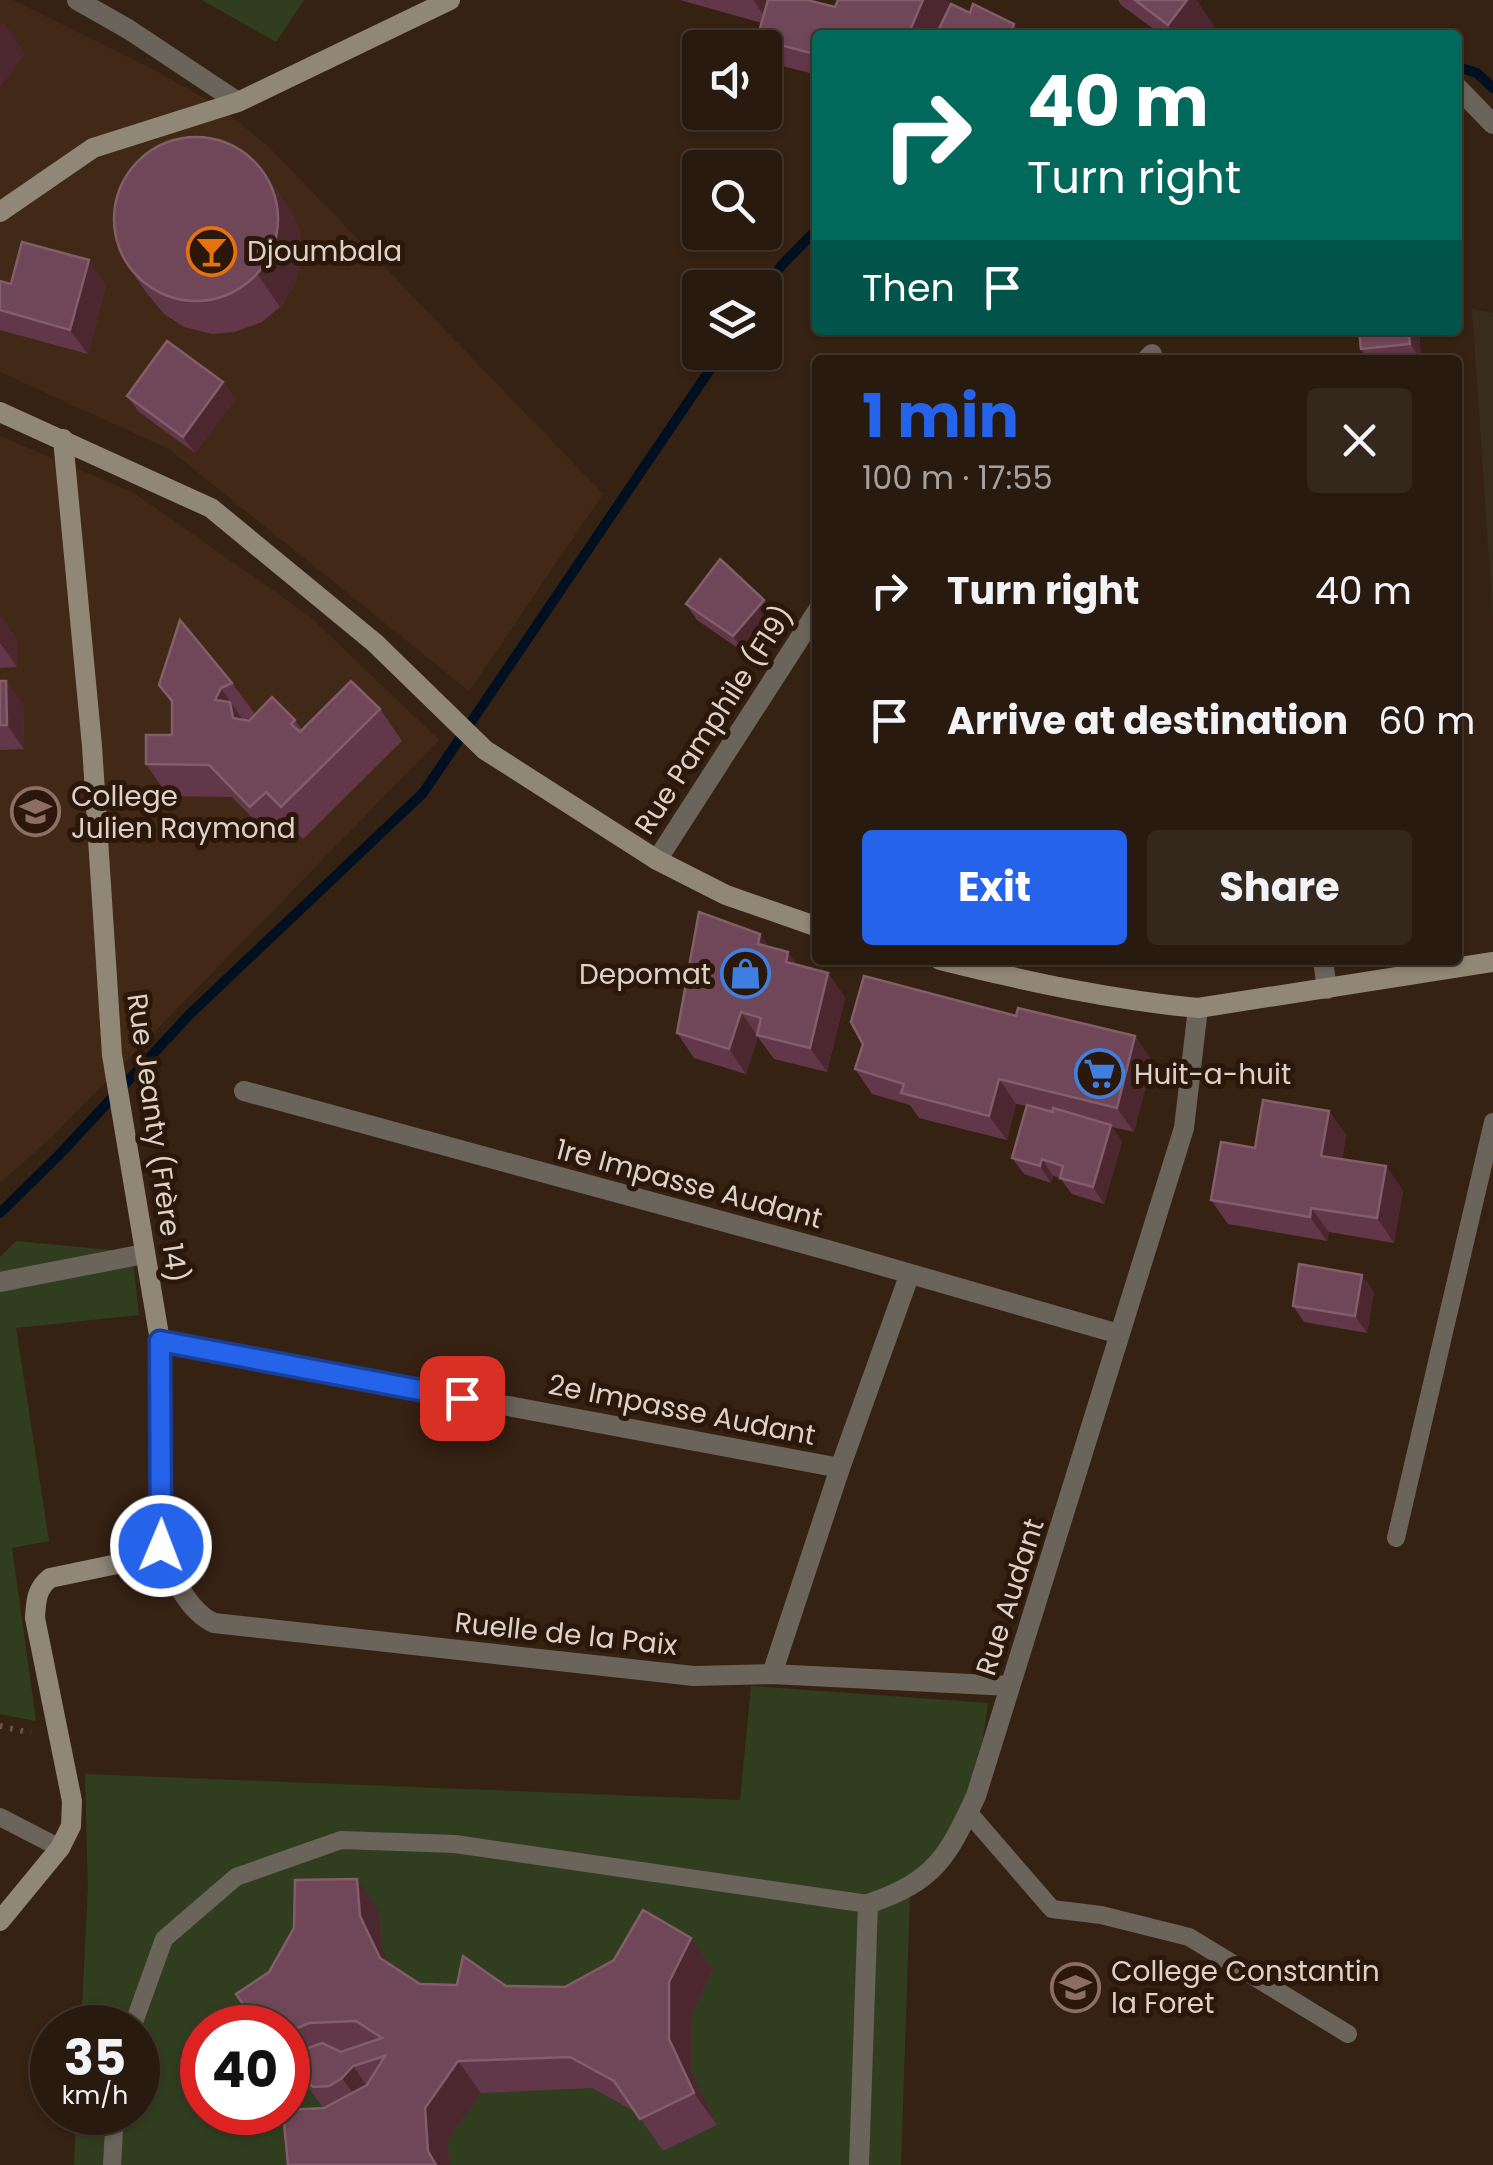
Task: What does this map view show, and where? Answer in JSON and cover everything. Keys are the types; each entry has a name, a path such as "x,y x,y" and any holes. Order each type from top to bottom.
{"street":[{"path":"78,0 238,102"},
{"path":"1,210 93,148 238,102 450,0"},
{"path":"1462,92 1493,124"},
{"path":"0,412 212,508 375,643 485,750 657,860 726,895 812,924"},
{"name":"Rue Jeanty (Frère 14)","path":"64,439 92,746 112,1055 160,1341 161,1546"},
{"name":"Rue Pamphile (F19)","path":"657,860 812,619"},
{"path":"964,965 1133,1000 1198,1008 1493,962"},
{"path":"1324,965 1326,989"},
{"name":"Rue Audant","path":"868,1904 906,1891 950,1852 968,1812 1184,1128 1198,1008"},
{"name":"1re Impasse Audant","path":"244,1091 831,1250 1119,1334"},
{"path":"0,1282 144,1254"},
{"path":"772,1674 840,1468 910,1276"},
{"name":"2e Impasse Audant","path":"160,1341 840,1468"},
{"path":"0,1921 60,1848 71,1826 72,1801 35,1618 36,1598 42,1584 50,1578 122,1563 161,1546"},
{"name":"Ruelle de la Paix","path":"161,1546 192,1608 214,1624 694,1676 772,1674 1010,1686"},
{"path":"859,2165 868,1904"}],"lane":[{"path":"1396,1538 1493,1122"},
{"path":"968,1812 1052,1909 1101,1915 1189,1936 1348,2034"},
{"path":"0,1818 60,1848"},
{"path":"140,2005 164,1939 236,1876 341,1840 455,1844 868,1904"},
{"path":"112,2165 114,2135"}],"shaded area":[{"path":"0,0 13,0 158,72 220,107 268,146 603,494 469,691 169,449 0,372"},
{"path":"1472,309 1493,313 1493,619"},
{"path":"0,436 134,493 308,615 439,740 53,1136 0,1183"}],"green space":[{"path":"202,0 304,0 276,42"},
{"path":"16,1241 132,1252 139,1315 16,1328 49,1541 12,1548 36,1721 0,1714 0,1257"},
{"path":"751,1686 988,1703 973,1809 910,1895 901,2165 74,2165 75,2135 160,2135 160,2005 82,2005 88,1888 85,1774 740,1800"}],"building":[{"path":"768,0 807,0 835,7 838,0 923,0 910,30 812,30 812,53 782,46 782,30 760,30"},
{"path":"1135,0 1187,0 1168,25"},
{"path":"951,4 970,13 973,4 1014,24 1011,30 938,30"},
{"path":"196,137 227,143 254,161 272,188 278,219 272,250 254,277 227,295 196,301 165,295 138,277 120,250 114,219 120,188 138,161 165,143"},
{"path":"22,242 89,260 70,330 0,310 0,281 11,284"},
{"path":"1360,335 1409,335 1410,344 1361,349"},
{"path":"167,341 223,382 183,437 127,396"},
{"path":"720,559 764,600 733,636 686,604"},
{"path":"180,620 232,683 221,688 215,700 230,702 233,718 249,721 272,697 295,720 291,724 300,732 351,681 380,709 281,807 266,792 250,807 209,765 146,764 146,735 172,735 172,701 159,685"},
{"path":"0,681 6,681 7,725 0,725"},
{"path":"699,912 760,934 758,944 788,952 786,962 828,973 810,1048 757,1035 761,1018 741,1012 729,1049 677,1033"},
{"path":"864,976 1016,1016 1018,1008 1135,1036 1117,1108 999,1079 989,1116 901,1093 904,1084 855,1069 863,1044 851,1022"},
{"path":"1263,1100 1329,1111 1321,1156 1386,1166 1377,1218 1311,1208 1310,1217 1211,1200 1221,1142 1255,1148"},
{"path":"1027,1105 1053,1112 1053,1108 1111,1125 1093,1187 1060,1178 1063,1166 1042,1159 1040,1166 1012,1158"},
{"path":"1299,1264 1362,1275 1355,1316 1293,1306"},
{"path":"357,1879 360,1916 380,1958 420,1984 457,1985 463,1956 506,1986 565,1987 614,1960 643,1910 691,1938 669,1982 669,2039 694,2093 640,2119 614,2081 570,2057 458,2061 425,2108 428,2151 436,2165 288,2165 285,2135 310,2135 310,2109 324,2108 367,2085 385,2056 353,2066 329,2086 313,2087 310,2047 322,2043 341,2052 382,2038 356,2021 310,2023 310,2005 244,2005 236,1994 269,1972 294,1928 295,1880"}],"waterway":[{"path":"1462,68 1477,73 1493,88"},
{"path":"778,270 812,234"},
{"path":"0,1213 189,1015 423,793 710,370"}],"place":[{"name":"Djoumbala","path":"212,251"},
{"name":"College Julien Raymond","path":"36,812"},
{"name":"Depomat","path":"746,974"},
{"name":"Huit-a-huit","path":"1099,1074"},
{"name":"College Constantin la Foret","path":"1076,1987"}],"route":[{"path":"161,1546 160,1341 462,1398"}]}
